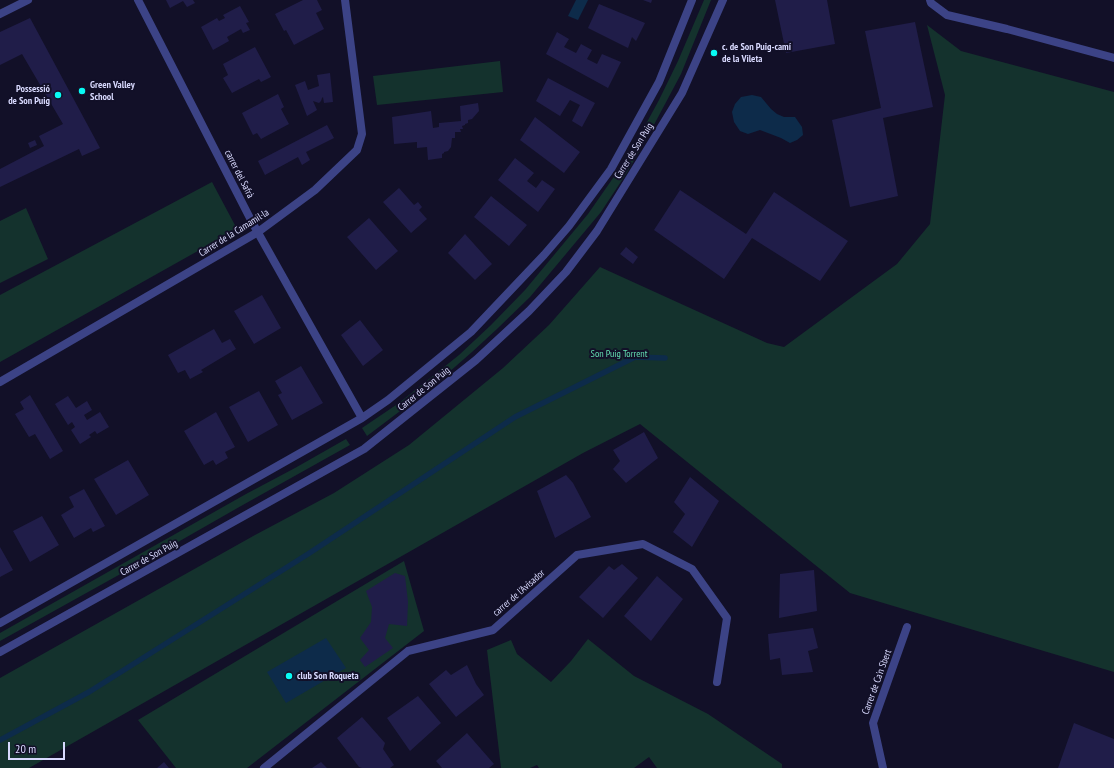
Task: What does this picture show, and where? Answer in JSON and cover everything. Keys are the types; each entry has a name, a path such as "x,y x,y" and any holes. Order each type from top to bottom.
{"street":[{"path":"0,14 28,0"},
{"name":"carrer del Safrà","path":"138,0 258,232 362,418"},
{"name":"Carrer de la Camamil·la","path":"0,382 258,232 315,190 357,150 362,134 345,0"},
{"name":"Carrer de Son Puig","path":"0,623 362,418 388,400 471,332 544,255 569,226 611,169 659,82 692,0"},
{"name":"Carrer de Son Puig","path":"0,652 364,449 476,360 529,311 560,278 597,231 682,93 723,0"},
{"path":"930,0 931,3 947,15 1007,29 1114,58"},
{"name":"carrer de l'Avisador","path":"264,768 408,651 493,630 577,556 585,554 642,544 692,568 727,618 717,682"},
{"name":"Carrer de Ca'n Sbert","path":"883,768 873,723 907,627"}],"green space":[{"path":"704,0 711,0 681,74 626,174 601,212 530,297 497,329 432,387 367,436 362,428 399,403 459,355 491,325 525,290 588,214 635,144 659,100 678,61"},
{"name":"Son Puig Torrent","path":"927,25 961,51 1114,92 1114,672 850,593 640,424 583,453 29,768 0,768 0,678 255,535 334,493 409,445 503,368 549,325 600,267 767,343 784,347 897,264 930,224 945,95"},
{"path":"500,61 503,92 377,105 373,76"},
{"path":"212,182 237,229 0,362 0,295"},
{"path":"26,208 48,259 0,283 0,221"},
{"path":"346,439 350,445 0,641 0,633"},
{"name":"club Son Roqueta","path":"404,561 424,631 247,768 176,768 138,720"},
{"path":"588,639 634,676 708,714 782,764 782,768 657,768 649,757 634,768 539,768 537,765 530,768 501,768 487,650 511,640 517,654 551,682 571,661"}],"water":[{"path":"576,0 588,0 578,20 568,16"},
{"path":"752,95 761,97 777,114 784,117 795,117 802,127 803,135 790,143 760,130 748,134 740,131 734,122 732,112 735,104 741,97"},
{"name":"club Son Roqueta","path":"326,638 346,668 286,703 267,672"}],"building":[{"path":"166,0 193,0 195,3 187,7 183,1 170,8"},
{"path":"303,0 317,0 322,10 316,13 324,29 294,45 286,30 284,31 275,14"},
{"path":"643,0 652,0 651,3"},
{"path":"775,0 827,0 835,44 786,53"},
{"path":"599,4 645,23 636,41 632,37 628,48 588,28"},
{"path":"240,6 249,22 246,23 250,30 243,33 241,29 227,37 229,41 213,50 201,27 217,18 219,21 225,18 223,15"},
{"name":"Possessió de Son Puig","path":"30,18 100,148 82,156 79,149 0,187 0,169 44,146 39,136 63,124 22,54 0,65 0,32"},
{"path":"915,22 933,107 883,118 898,196 850,207 832,120 881,108 865,31"},
{"path":"557,32 569,39 564,47 576,53 581,44 592,50 587,59 597,64 602,54 621,62 608,88 546,54"},
{"path":"255,47 271,77 261,82 259,79 232,93 223,78 228,75 223,64"},
{"path":"330,73 333,102 324,103 323,97 319,103 313,101 317,110 307,116 295,85 305,81 308,90 319,86 317,75"},
{"path":"548,78 595,103 582,127 572,121 580,105 570,100 560,116 536,101"},
{"path":"278,94 284,107 281,109 289,124 261,139 257,133 253,135 242,113"},
{"path":"478,103 479,111 472,119 468,120 468,123 462,126 463,129 460,129 461,132 455,132 455,138 452,138 451,147 448,151 442,154 442,158 428,160 427,147 417,148 417,142 394,144 392,117 431,111 433,128 439,127 439,123 461,121 460,106"},
{"path":"535,117 580,152 564,173 520,140"},
{"path":"327,125 334,138 306,152 310,160 302,165 298,157 265,175 258,161"},
{"path":"35,140 37,145 30,148 28,143"},
{"path":"515,158 534,173 527,181 536,188 542,180 555,189 538,212 498,180"},
{"path":"399,188 414,205 418,202 422,207 419,210 427,219 411,233 383,202"},
{"path":"680,190 746,234 774,192 848,241 820,281 752,238 724,279 654,230"},
{"path":"491,196 527,225 509,246 474,217"},
{"path":"369,218 398,251 376,270 347,237"},
{"path":"465,234 492,264 475,280 448,253"},
{"path":"626,247 638,257 633,264 620,254"},
{"path":"262,295 281,328 254,344 234,311"},
{"path":"360,320 383,350 363,366 341,335"},
{"path":"214,329 222,343 230,339 236,349 201,370 203,372 190,379 185,370 178,373 168,355"},
{"path":"301,366 323,403 292,420 278,395 282,393 275,381"},
{"path":"259,391 278,425 248,442 229,407"},
{"path":"30,395 63,451 50,459 35,434 29,437 15,414 24,409 20,402"},
{"path":"68,396 76,408 87,401 92,410 84,415 87,420 100,412 109,427 97,434 95,431 89,435 91,437 80,444 71,430 75,427 72,422 68,425 55,404"},
{"path":"216,412 235,447 225,452 228,458 216,465 213,460 204,465 184,431"},
{"path":"644,432 658,458 626,483 613,469 620,461 613,450"},
{"path":"128,460 149,495 116,515 94,479"},
{"path":"566,475 573,483 591,517 555,538 537,491"},
{"path":"690,477 719,501 692,547 673,532 685,514 674,502"},
{"path":"84,489 105,526 93,532 91,528 74,538 61,515 74,507 69,497"},
{"path":"42,516 59,545 30,562 13,531"},
{"path":"0,547 13,570 0,577"},
{"path":"622,564 638,578 603,618 579,597 609,566 614,570"},
{"path":"814,570 817,611 779,618 780,574"},
{"path":"395,573 405,576 408,602 407,626 389,624 385,638 393,648 365,667 360,660 369,650 360,638 371,622 372,607 366,591"},
{"path":"657,576 683,599 651,641 624,616"},
{"path":"813,628 818,648 808,651 813,672 782,675 780,658 770,660 768,634"},
{"path":"467,665 476,684 484,695 456,717 429,684 446,670 451,675"},
{"path":"418,696 441,723 410,751 387,718"},
{"path":"362,717 385,743 383,749 394,765 390,768 359,767 337,738"},
{"path":"1074,723 1114,739 1114,768 1058,768"},
{"path":"467,733 494,764 489,768 442,768 436,761"},
{"path":"164,762 169,768 157,768"},
{"path":"321,762 327,768 312,768"}],"waterway":[{"path":"0,740 89,692 308,554 515,417 635,357 665,358"}],"place":[{"name":"c. de Son Puig-camí de la Vileta","path":"714,53"},
{"name":"Green Valley School","path":"82,91"},
{"name":"Possessió de Son Puig","path":"58,95"},
{"name":"club Son Roqueta","path":"289,676"}]}
